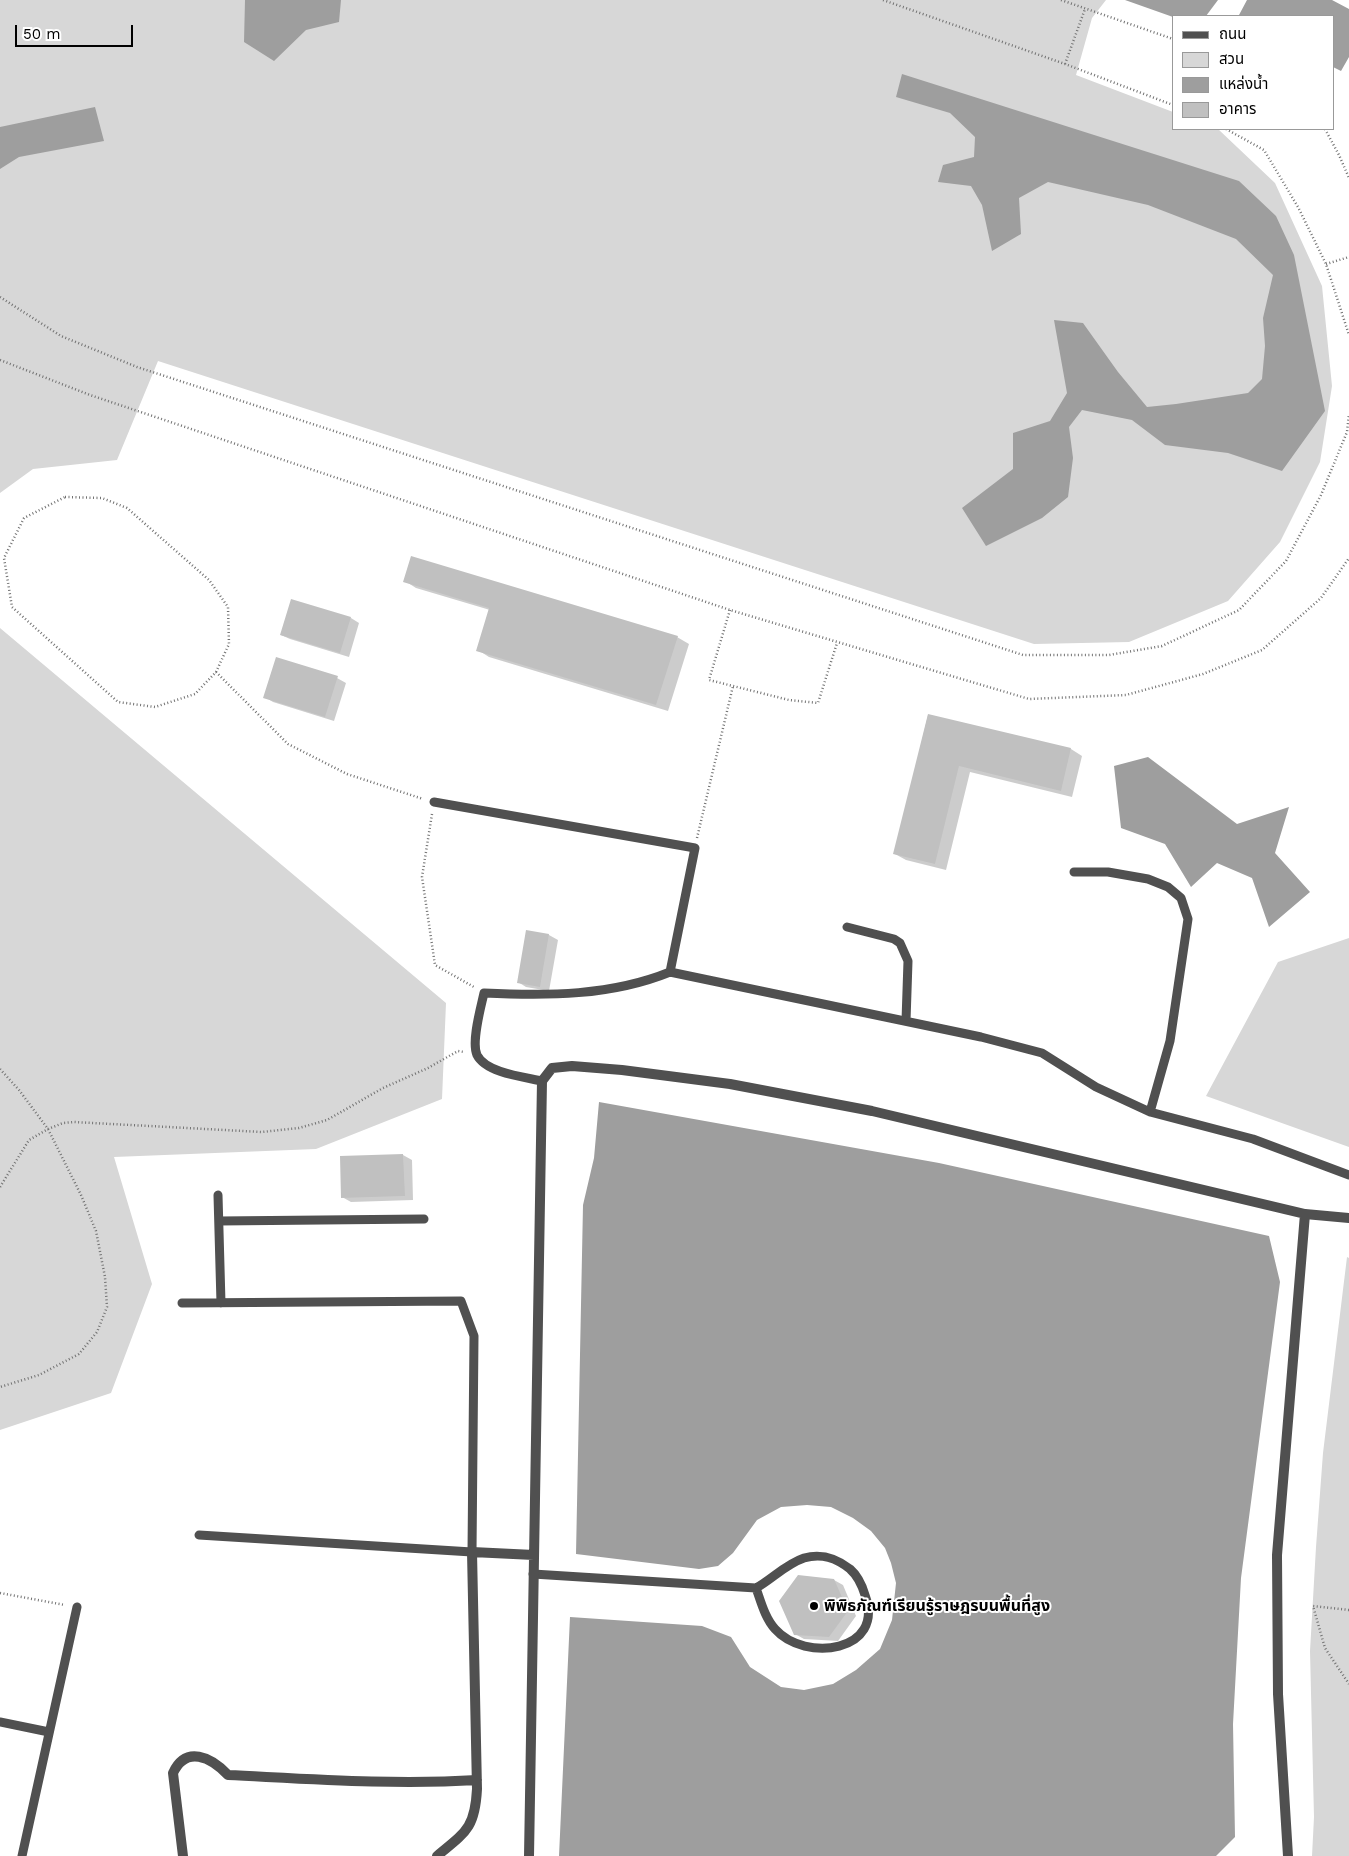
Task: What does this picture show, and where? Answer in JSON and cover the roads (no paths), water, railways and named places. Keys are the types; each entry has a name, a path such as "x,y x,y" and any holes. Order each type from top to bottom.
{"street":[{"path":"529,1856 542,1081 552,1068 572,1066 622,1070 730,1084 872,1111 1305,1214 1349,1218"},
{"path":"1288,1856 1278,1694 1277,1555 1305,1214"},
{"path":"438,1856 465,1833 476,1811 472,1552 534,1555"},
{"path":"183,1856 173,1773 177,1763 186,1758 204,1758 222,1768 228,1775 348,1782 477,1780"}],"lane":[{"path":"434,802 695,848 670,972"},
{"path":"1074,872 1108,872 1148,880 1168,888 1181,898 1188,919 1170,1041 1150,1112"},
{"path":"847,927 894,939 900,943 908,961 906,1021"},
{"path":"542,1081 501,1072 484,1063 477,1054 475,1043 484,993 565,994 649,980 670,972 981,1036 1042,1054 1096,1087 1150,1112 1253,1139 1349,1175"},
{"path":"218,1195 220,1303"},
{"path":"219,1221 424,1219"},
{"path":"182,1303 461,1300 474,1336 472,1552 199,1535"},
{"path":"534,1574 756,1588 804,1558 818,1556 833,1557 854,1573 862,1584 870,1618 863,1631 852,1641 840,1647 823,1649 804,1646 789,1641 775,1629 766,1614 756,1588"},
{"path":"22,1856 77,1608"},
{"path":"0,1722 49,1732"}],"water":[{"path":"245,0 341,0 339,22 306,30 274,61 244,42"},
{"path":"1125,0 1218,0 1207,15 1172,15 1172,17"},
{"path":"1247,0 1332,0 1349,9 1349,57 1341,71 1334,68 1334,15 1239,15"},
{"path":"902,74 1239,181 1276,216 1294,255 1325,411 1282,471 1228,453 1165,445 1132,420 1082,410 1069,427 1073,458 1068,497 1042,518 986,546 962,508 1013,469 1013,433 1050,421 1067,393 1054,320 1083,323 1118,372 1147,407 1248,393 1262,379 1265,346 1263,318 1273,275 1236,239 1148,205 1048,182 1019,198 1021,234 992,251 982,205 971,186 938,182 943,165 974,157 975,137 950,113 896,97"},
{"path":"95,107 104,141 19,157 0,169 0,127"},
{"path":"1148,757 1237,824 1289,807 1275,853 1310,892 1269,927 1252,878 1217,863 1191,887 1165,844 1121,828 1114,766"},
{"path":"599,1102 939,1163 1269,1236 1280,1282 1241,1578 1233,1724 1235,1837 1216,1856 559,1856 570,1617 702,1626 731,1637 750,1667 781,1687 804,1690 833,1684 856,1670 880,1649 892,1620 896,1583 885,1548 871,1531 853,1518 831,1507 807,1505 781,1507 757,1520 733,1553 718,1566 699,1569 576,1554 583,1205 594,1158"}],"place":[{"name":"พิพิธภัณฑ์เรียนรู้ราษฎรบนพื้นที่สูง","path":"814,1606"}]}
